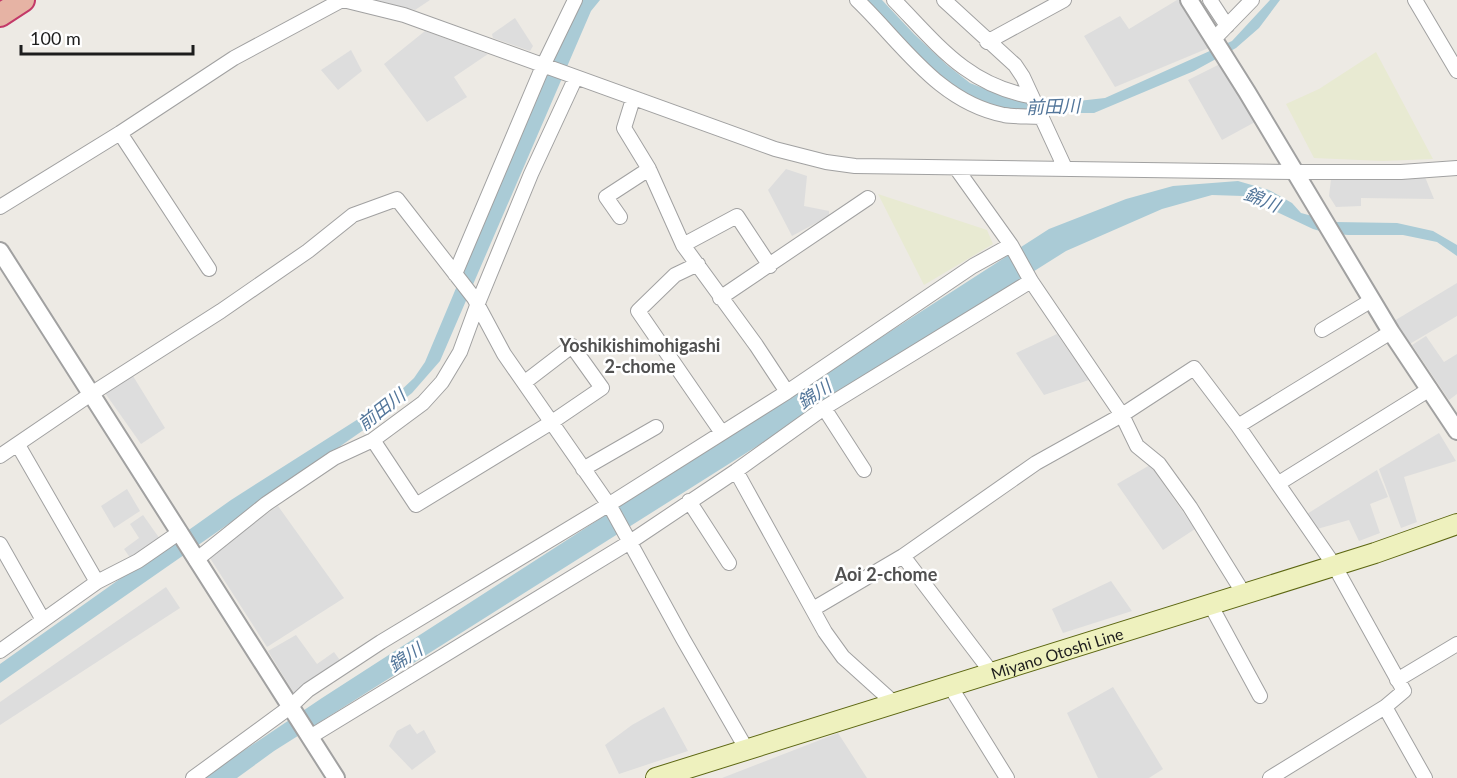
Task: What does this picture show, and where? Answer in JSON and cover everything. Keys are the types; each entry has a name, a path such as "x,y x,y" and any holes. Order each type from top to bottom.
{"highway":[{"path":"0,15 23,0"}],"main road":[{"name":"Miyano Otoshi Line","path":"656,778 1376,553 1457,524"}],"street":[{"path":"0,207 120,133 234,58 343,0 404,15 775,149 826,162 855,166 1295,172 1401,172 1457,168"},
{"path":"456,274 543,66 575,0"},
{"path":"857,0 911,59 940,85 984,109 1005,115 1041,117"},
{"path":"894,0 956,63 976,77 1011,93 1030,96"},
{"path":"944,0 987,42 1015,65 1023,77 1065,168"},
{"path":"987,42 1064,0"},
{"path":"1189,0 1391,332 1456,429"},
{"path":"1210,0 1227,26"},
{"path":"1214,40 1252,0"},
{"path":"1415,0 1457,71"},
{"path":"195,558 266,504 334,458 374,440 423,403 442,382 460,352 476,301 576,77"},
{"path":"633,99 624,128 649,169 683,245 756,345 787,392"},
{"path":"120,133 209,270"},
{"path":"956,168 1011,245 1032,281 1122,415 1137,446 1159,464 1184,498 1244,594"},
{"path":"620,217 606,197 649,169"},
{"path":"720,298 868,198"},
{"path":"0,456 91,394 221,311 308,251 353,215 397,200 476,301 504,354 609,507 747,750"},
{"path":"683,245 737,216 770,266"},
{"path":"193,778 291,709 308,690 381,642 609,507 787,392 974,266 1011,245"},
{"path":"0,251 336,778"},
{"path":"698,264 675,275 638,311 722,433"},
{"path":"309,735 630,542 736,471 824,408 1032,281"},
{"path":"1322,330 1372,300"},
{"path":"1238,426 1391,332"},
{"path":"374,440 416,505 552,422 602,388 572,346 525,382"},
{"path":"813,609 903,556 1036,463 1122,415 1194,368 1279,483 1334,565 1404,690 1385,707 1270,778"},
{"path":"1279,483 1430,389"},
{"path":"824,408 864,470"},
{"path":"583,469 656,427"},
{"path":"18,445 97,582"},
{"path":"736,471 825,632 843,657 894,703"},
{"path":"689,501 729,563"},
{"path":"0,651 97,582 138,561 180,532"},
{"path":"0,544 43,620"},
{"path":"903,556 992,673"},
{"path":"1210,604 1260,696"},
{"path":"1397,680 1457,644"},
{"path":"950,686 1007,778"},
{"path":"1385,707 1419,776"}],"green space":[{"path":"1376,52 1433,159 1383,161 1314,158 1286,104 1319,89"},
{"path":"878,194 987,230 993,244 924,285"}],"shaded area":[{"path":"374,0 430,0 415,10"},
{"path":"1177,0 1181,0 1211,47 1115,87 1084,36 1120,16 1129,29"},
{"path":"515,18 533,46 530,51 493,38 492,34"},
{"path":"425,31 488,54 454,77 467,97 427,122 384,64"},
{"path":"351,50 362,71 338,90 321,70"},
{"path":"1220,64 1255,122 1222,140 1188,80"},
{"path":"786,169 807,176 804,206 829,211 829,216 792,236 768,190"},
{"path":"1425,177 1434,199 1361,198 1361,206 1336,207 1329,196 1331,179"},
{"path":"1457,283 1457,316 1408,345 1394,321"},
{"path":"1057,334 1089,380 1044,395 1016,353"},
{"path":"1426,336 1444,362 1457,354 1457,394 1449,400 1412,345"},
{"path":"133,376 165,428 141,444 105,393"},
{"path":"1439,433 1456,461 1404,477 1417,522 1401,528 1379,469"},
{"path":"1150,465 1195,529 1163,550 1117,484"},
{"path":"1377,470 1388,497 1370,504 1380,533 1359,541 1349,520 1317,529 1307,514"},
{"path":"127,489 140,511 114,528 101,506"},
{"path":"278,506 344,598 267,647 208,555"},
{"path":"143,515 160,539 131,559 124,549 139,538 130,524"},
{"path":"1111,581 1132,611 1063,633 1052,609"},
{"path":"166,587 180,608 0,725 0,702"},
{"path":"296,635 317,664 334,652 342,663 295,695 268,651"},
{"path":"1113,687 1163,769 1149,778 1098,778 1067,713"},
{"path":"664,707 688,751 619,774 605,745 632,725"},
{"path":"410,724 417,734 424,730 436,752 412,770 389,746 397,731"},
{"path":"838,733 867,778 722,778"}],"water":[{"name":"前田川","path":"581,0 600,0 591,11 440,361 412,393 375,422 0,683 0,664 231,500 396,395 414,378 425,362 567,24"},
{"name":"前田川","path":"862,0 882,0 914,34 970,83 1013,100 1069,102 1105,98 1232,41 1270,0 1280,0 1259,28 1236,48 1194,71 1094,113 1020,113 992,108 943,78 920,58 892,26"},
{"name":"錦川","path":"1238,181 1269,190 1292,203 1301,213 1335,222 1397,223 1433,231 1457,245 1457,256 1437,242 1403,235 1327,233 1313,229 1243,196 1212,195 1162,209 1066,251 274,751 237,778 203,778 322,698 1049,229 1126,199 1173,186"}],"district":[{"name":"Yoshikishimohigashi 2-chome","path":"640,355"},
{"name":"Aoi 2-chome","path":"886,574"}]}
